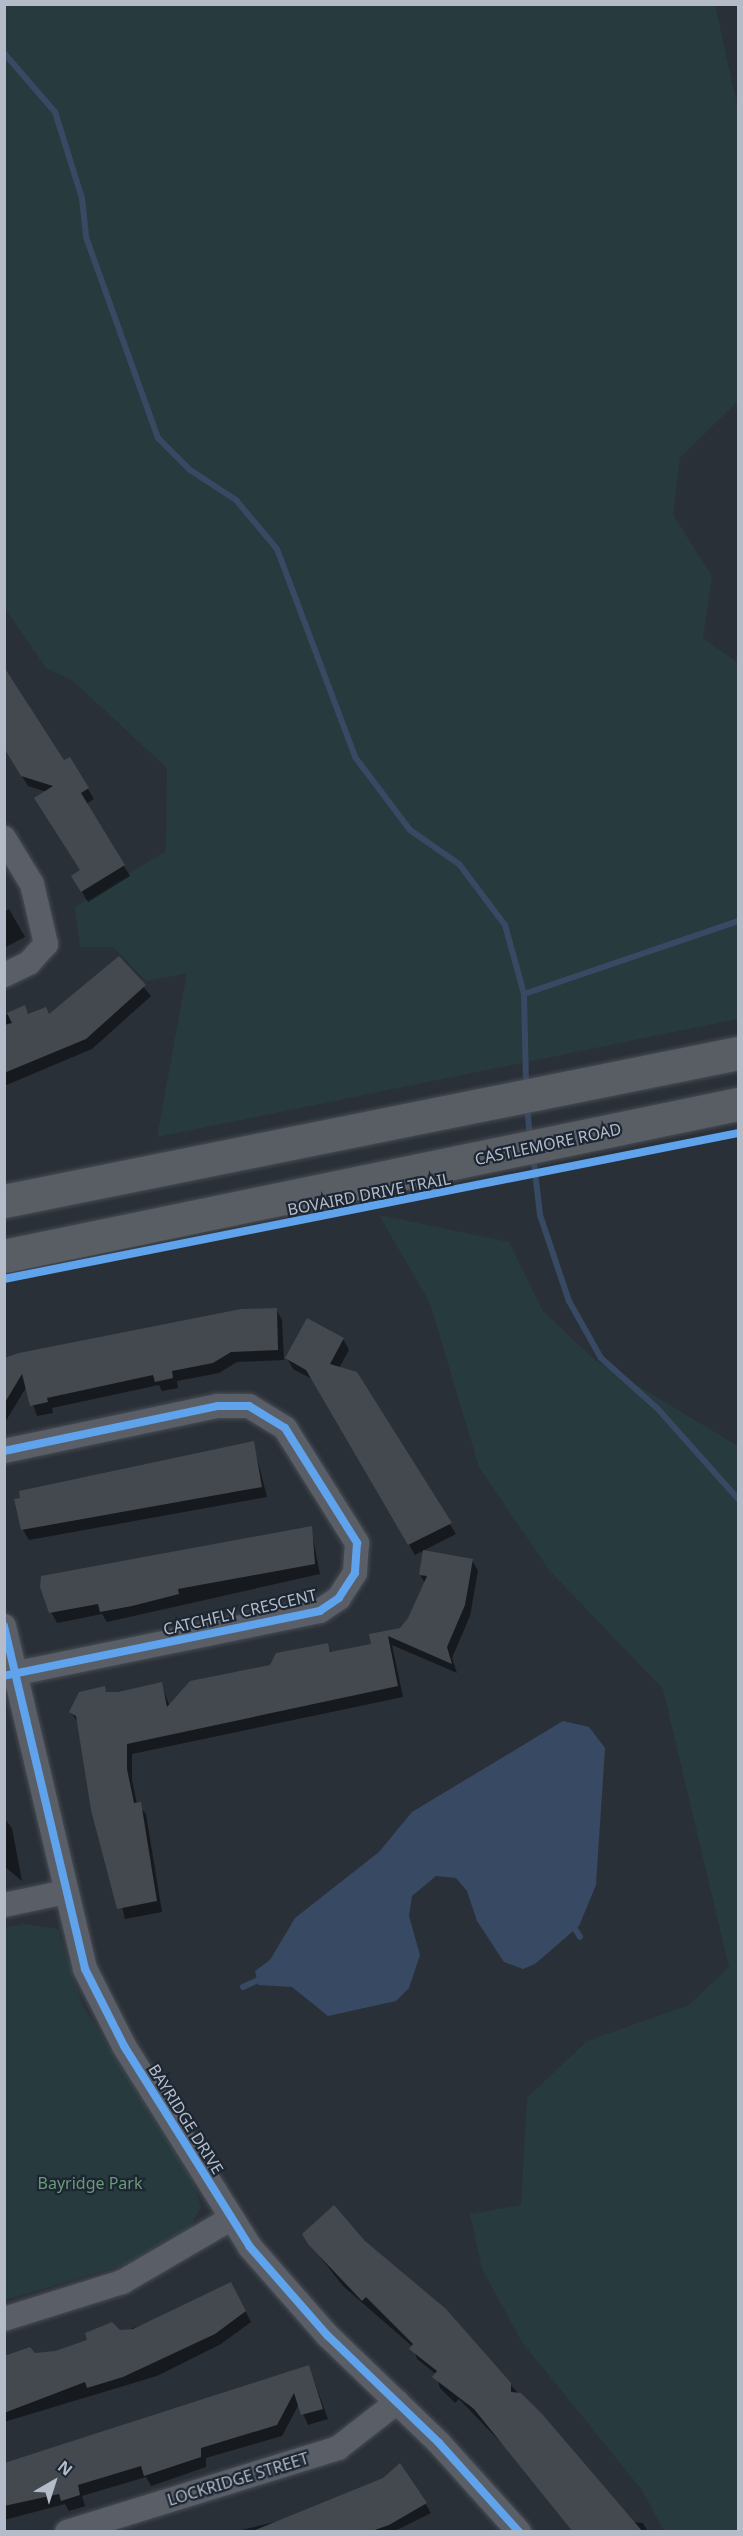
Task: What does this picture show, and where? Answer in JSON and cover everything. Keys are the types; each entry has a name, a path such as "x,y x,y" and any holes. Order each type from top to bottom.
{"main road":[{"path":"4,1201 738,1053"},
{"name":"CASTLEMORE ROAD","path":"4,1256 738,1104"}],"street":[{"path":"4,838 32,884 46,945 29,963 4,975"},
{"name":"CATCHFLY CRESCENT","path":"4,1451 218,1406 249,1406 285,1428 357,1543 355,1573 339,1598 320,1611 11,1674"},
{"name":"BAYRIDGE DRIVE","path":"4,1626 11,1674 85,1969 124,2046 250,2247 328,2336 397,2402 519,2532"},
{"path":"4,1905 66,1892"},
{"path":"4,2319 122,2282 231,2218"},
{"name":"LOCKRIDGE STREET","path":"67,2532 338,2448 397,2402"}],"green space":[{"path":"4,5 715,5 738,109 738,401 680,458 673,515 712,576 703,638 738,663 738,1019 157,1137 187,973 146,981 113,947 80,947 75,907 166,851 167,768 72,680 46,668 5,608"},
{"path":"379,1215 509,1242 543,1311 595,1360 738,1446 738,2531 664,2531 642,2490 522,2342 482,2269 470,2214 521,2205 527,2098 587,2041 689,2005 729,1967 663,1689 549,1570 479,1467 430,1303"},
{"name":"Bayridge Park","path":"24,1924 58,1929 83,2006 194,2183 201,2207 190,2227 121,2266 5,2300 5,1928"}],"water":[{"path":"563,1721 589,1727 605,1748 596,1885 579,1926 535,1964 523,1969 504,1962 477,1921 467,1891 456,1878 436,1876 412,1896 409,1916 420,1955 409,1988 396,2001 328,2016 292,1987 258,1985 255,1971 270,1960 295,1918 379,1852 412,1812"}],"building":[{"path":"4,667 64,760 70,757 89,788 81,793 125,865 81,892 71,876 80,870 34,798 53,786 21,776 4,748"},
{"path":"119,956 146,985 86,1039 4,1073 4,1025 12,1023 7,1013 25,1005 28,1014 46,1007 49,1014"},
{"path":"277,1308 278,1350 231,1352 213,1363 172,1371 173,1378 155,1382 153,1375 47,1398 48,1402 30,1406 22,1374 4,1404 4,1358 19,1353 241,1309"},
{"path":"307,1318 344,1338 330,1364 357,1372 452,1523 408,1545 306,1370 285,1358"},
{"path":"254,1441 262,1487 21,1530 14,1499 20,1498 19,1491"},
{"path":"312,1526 315,1564 178,1589 179,1594 132,1606 100,1612 98,1604 49,1613 40,1587 41,1576"},
{"path":"423,1550 473,1559 465,1605 447,1647 452,1664 388,1636 398,1686 127,1744 127,1769 134,1803 141,1802 157,1901 117,1909 91,1810 76,1716 69,1712 79,1692 105,1686 106,1692 118,1692 162,1682 167,1707 190,1681 270,1665 276,1653 328,1643 330,1652 371,1644 369,1634 400,1628 408,1618 427,1576 419,1575"},
{"path":"334,2205 365,2241 446,2309 511,2383 511,2392 521,2393 543,2415 643,2532 573,2532 474,2409 432,2377 437,2371 409,2349 413,2344 366,2297 362,2301 308,2244 302,2234"},
{"path":"231,2282 246,2311 215,2334 123,2377 87,2388 85,2382 4,2413 4,2356 30,2347 35,2353 55,2351 87,2340 85,2333 112,2322 120,2330 133,2329"},
{"path":"309,2365 323,2409 301,2415 294,2393 277,2425 201,2448 201,2457 144,2476 141,2466 78,2485 80,2495 61,2501 59,2494 4,2506 4,2463"},
{"path":"400,2463 427,2503 389,2525 369,2532 250,2532 383,2478"}],"waterway":[{"path":"4,53 55,112 82,198 86,237 158,438 190,470 236,500 277,549 355,757 410,830 459,864 505,925 524,994 526,1085"},
{"path":"524,994 738,921"},
{"path":"527,1104 530,1136"},
{"path":"533,1155 540,1215 569,1301 601,1358 657,1408 738,1499"},
{"path":"572,1924 580,1937"},
{"path":"243,1987 264,1977"}],"cycle path":[{"name":"BOVAIRD DRIVE TRAIL","path":"4,1279 738,1133"},
{"path":"4,1451 218,1406 249,1406 285,1428 357,1543 355,1573 339,1598 320,1611 4,1676"},
{"path":"4,1626 85,1969 124,2046 250,2247 328,2336 439,2443 519,2532"}]}
